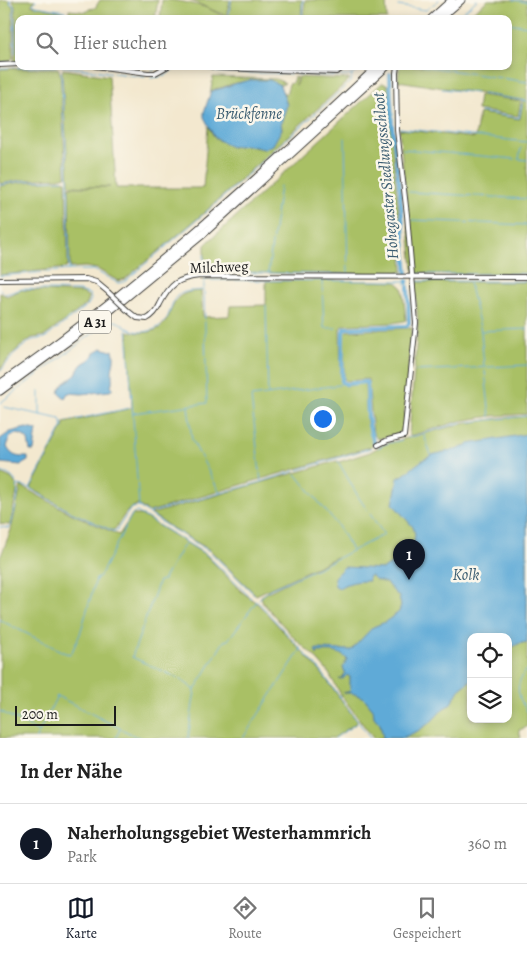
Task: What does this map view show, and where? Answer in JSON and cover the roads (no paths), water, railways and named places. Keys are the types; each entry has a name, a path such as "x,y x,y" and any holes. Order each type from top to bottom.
{"highway":[{"path":"435,15 452,0"},
{"path":"444,15 461,0"},
{"name":"A 31","path":"0,384 117,297 189,239 252,184 374,70"},
{"name":"A 31","path":"0,391 113,308 197,239 383,70"}],"street":[{"path":"0,64 15,64"},
{"path":"122,70 148,74 161,70"},
{"path":"278,70 336,72 340,70"},
{"path":"378,445 404,436 406,430 416,323 397,128 396,70"},
{"name":"Milchweg","path":"0,280 86,279 96,282 137,318 147,319 156,313 165,293 171,286 180,280 190,277 527,277"}],"water":[{"name":"Brückfenne","path":"251,80 270,80 280,85 287,105 281,123 282,129 273,145 264,149 245,145 231,147 215,138 204,117 211,91"},
{"path":"102,348 113,350 114,360 111,386 113,389 82,394 68,393 65,398 59,393 63,384 75,375 82,364"},
{"path":"26,428 37,430 34,451 30,451 28,440 22,435 16,434 10,437 7,447 16,456 28,457 28,461 21,465 0,463 0,439 10,432"},
{"name":"Kolk","path":"527,434 527,642 512,648 512,633 467,633 467,683 459,690 450,705 418,731 402,738 383,738 380,724 374,717 373,709 364,698 352,693 343,693 351,691 350,677 347,675 343,679 339,679 345,673 343,667 347,659 334,652 318,652 317,655 315,650 351,650 373,627 385,622 399,612 401,606 399,597 386,583 376,580 371,575 368,577 369,581 354,582 339,588 335,586 334,577 344,567 383,569 405,558 414,541 415,534 413,527 393,504 398,478 431,455 459,449 468,444"}],"waterway":[{"path":"10,0 11,4 14,5 15,53"},
{"path":"36,0 33,4 36,6 65,11 65,15"},
{"path":"228,15 231,0"},
{"path":"302,15 303,0"},
{"path":"398,6 426,10 439,0"},
{"path":"460,15 477,0"},
{"path":"513,0 527,2"},
{"path":"512,24 527,26"},
{"path":"0,63 15,62"},
{"path":"0,68 15,67"},
{"path":"92,70 145,77"},
{"path":"151,78 165,76 172,70"},
{"path":"210,70 216,72 290,74"},
{"path":"296,74 346,76 352,75 358,70"},
{"path":"449,70 527,82"},
{"path":"0,276 69,270 68,180 61,72"},
{"name":"Hohegaster Siedlungsschloot","path":"390,74 392,125 407,275"},
{"path":"69,270 94,270 118,283 124,282 211,208 351,81 352,75"},
{"path":"442,89 476,93"},
{"path":"482,94 527,101"},
{"path":"480,112 519,118 522,104"},
{"path":"399,128 527,142"},
{"path":"268,273 348,275 345,138"},
{"path":"519,159 521,148"},
{"path":"403,149 515,159"},
{"path":"518,159 527,160"},
{"path":"0,185 21,181 63,180"},
{"path":"204,255 204,272 268,273 280,186"},
{"path":"409,192 527,199"},
{"path":"412,220 527,225"},
{"path":"349,275 408,274"},
{"path":"417,274 527,274"},
{"path":"204,288 204,280 409,281"},
{"path":"322,281 324,328 336,328"},
{"path":"416,281 527,281"},
{"path":"469,282 481,331 484,366"},
{"name":"Hohegaster Siedlungsschloot","path":"375,444 369,422 366,382 346,384 342,382 343,331 345,328 407,326 409,323 408,287"},
{"path":"0,290 6,294 22,289 79,291 89,294 91,299 88,305 45,338 32,340 16,352 0,372"},
{"path":"128,328 138,332 155,329 167,318 173,301 177,296 186,292 204,290 207,403 133,413"},
{"path":"266,305 268,394"},
{"path":"0,403 108,322 114,321 127,328 139,507"},
{"path":"481,331 527,329"},
{"path":"415,371 527,365"},
{"path":"485,371 490,417"},
{"path":"295,471 261,482 251,397 339,385 342,382"},
{"path":"40,391 40,414"},
{"path":"188,406 192,440 220,493"},
{"path":"4,407 60,419 63,426 30,488"},
{"path":"63,422 130,408"},
{"path":"408,438 459,423 527,416"},
{"path":"424,435 431,455"},
{"path":"378,448 385,444 402,440"},
{"name":"Hohegaster Siedlungsschloot","path":"298,470 371,448"},
{"path":"259,599 270,589 320,567 383,535 338,461"},
{"path":"0,472 9,475 15,480 18,493 11,526 8,528 0,527"},
{"name":"Hohegaster Siedlungsschloot","path":"296,474 338,526 352,550"},
{"path":"149,513 261,482"},
{"path":"18,485 27,487 71,512 113,531 116,531 131,508 139,507 209,551 254,594"},
{"path":"0,620 65,653 71,654 80,634 96,579 100,576 132,514 137,512 207,555 251,598"},
{"path":"185,543 163,580 159,581 132,657 180,679 195,690"},
{"path":"255,601 260,604 321,671 370,738"},
{"name":"Hohegaster Siedlungsschloot","path":"188,738 195,690 224,641 228,640 257,601"},
{"path":"243,738 301,649"},
{"path":"527,668 520,679 518,690 527,711"},
{"path":"36,738 57,696 142,738"},
{"path":"0,711 39,732"},
{"path":"335,738 357,723"},
{"path":"116,738 120,729"}],"place":[{"name":"Naherholungsgebiet Westerhammrich","path":"409,580"}]}
